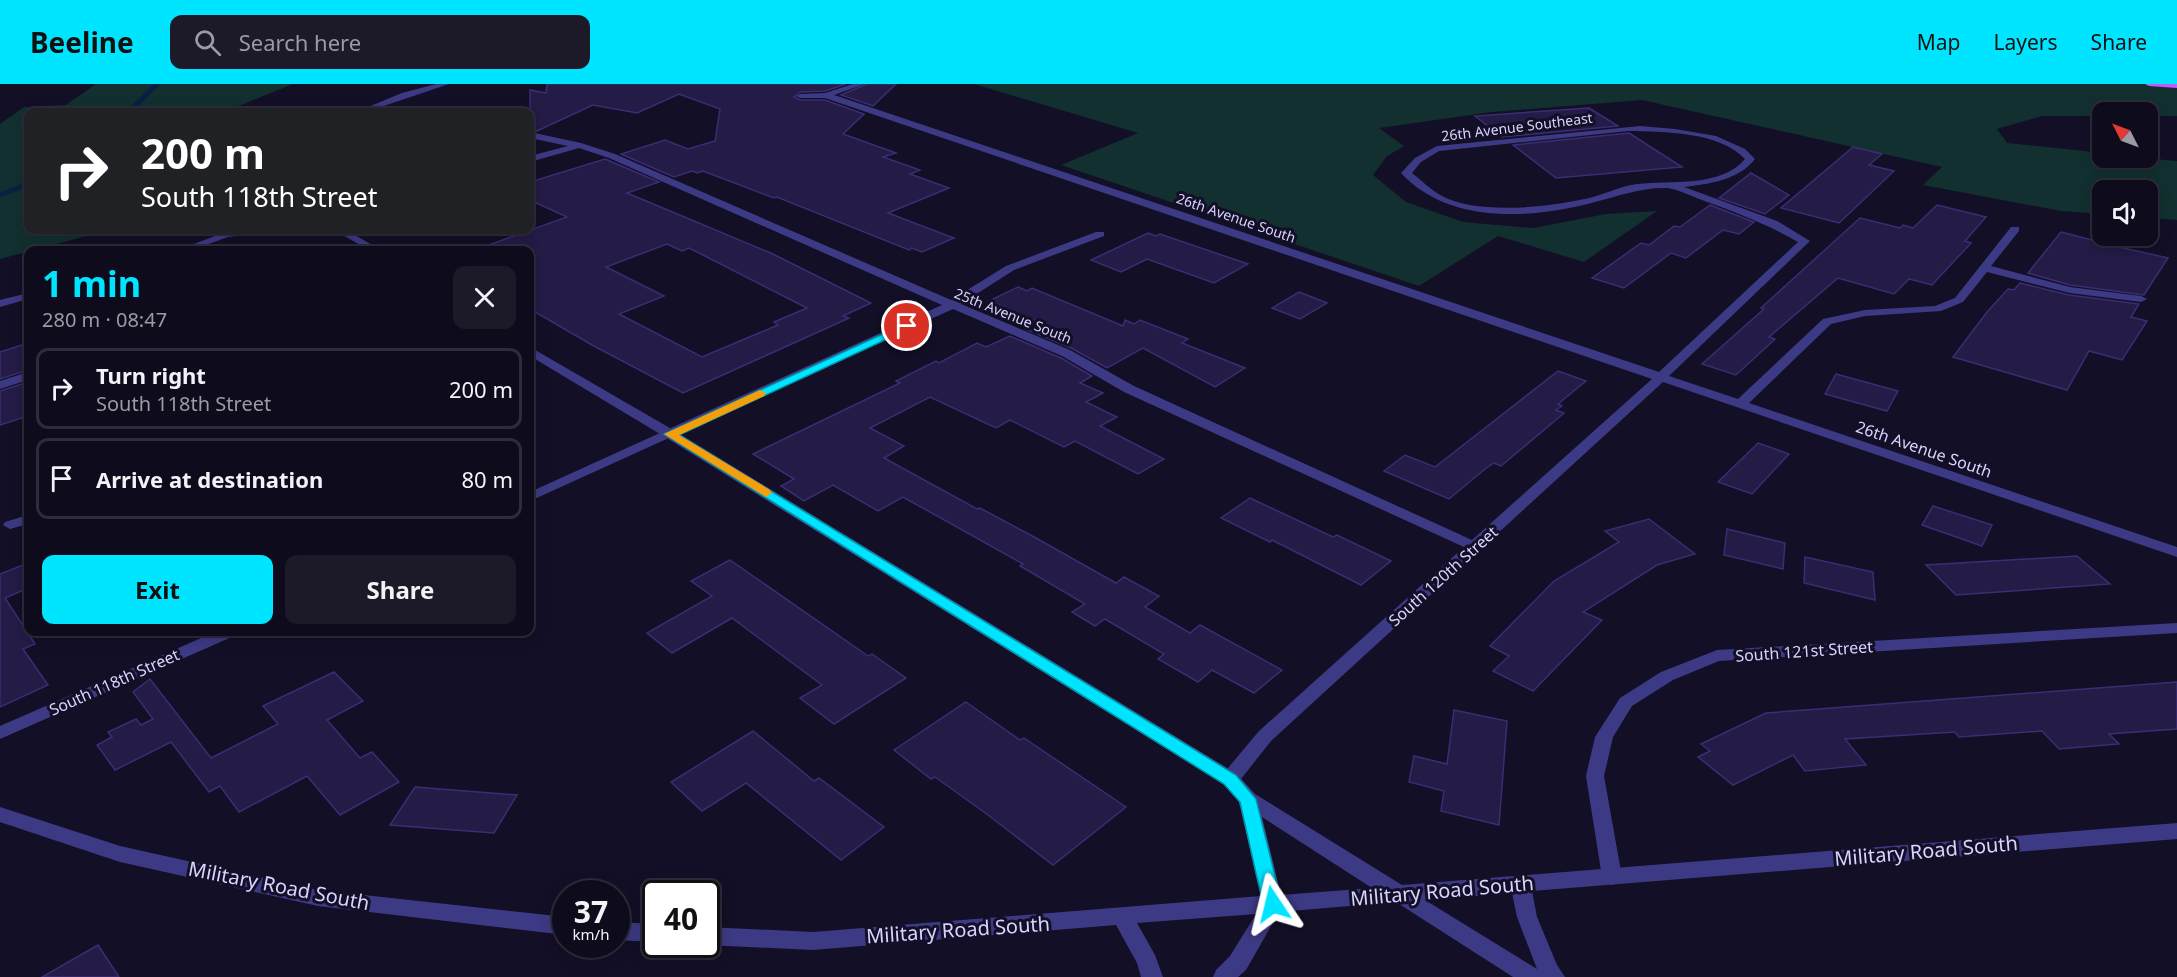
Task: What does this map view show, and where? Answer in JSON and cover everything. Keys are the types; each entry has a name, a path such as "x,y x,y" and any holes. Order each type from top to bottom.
{"main road":[{"path":"2149,84 2177,86"}],"street":[{"path":"370,108 405,94 445,84"},
{"path":"825,95 861,84"},
{"name":"26th Avenue South","path":"800,96 825,95 2177,552"},
{"name":"26th Avenue Southeast","path":"1629,128 1654,128 1712,139 1731,144 1746,153 1750,159 1747,165 1715,179 1670,185 1635,187 1592,200 1531,210 1506,211 1457,205 1437,197 1406,173 1418,160 1437,149 1629,128"},
{"name":"25th Avenue South","path":"534,136 578,145 612,156 950,306 967,310 1066,353 1129,389 1475,547"},
{"path":"534,158 578,145"},
{"path":"1661,377 1805,241 1773,223 1670,185"},
{"path":"1741,404 1827,321 1858,314 1918,311 1947,306 1959,300 2015,229"},
{"path":"195,246 229,234"},
{"path":"225,236 237,234"},
{"path":"346,234 369,246"},
{"path":"534,495 950,306 1010,268 1039,255 1100,234"},
{"path":"1984,268 2070,290 2141,299"},
{"path":"0,304 24,297"},
{"path":"534,353 670,434 1230,779 1248,799 1531,977"},
{"path":"1,385 24,377"},
{"name":"South 120th Street","path":"1230,779 1265,736 1661,377"},
{"path":"10,525 24,520"},
{"name":"South 121st Street","path":"1612,877 1595,776 1604,737 1626,702 1667,676 1717,656 2177,628"},
{"name":"South 118th Street","path":"0,733 219,636"},
{"path":"1224,977 1238,963 1273,904 1248,799"},
{"name":"Military Road South","path":"0,814 120,854 318,898 552,924"},
{"name":"Military Road South","path":"720,937 813,941 2177,831"},
{"path":"1520,884 1527,917 1548,970 1554,977"},
{"path":"1122,917 1147,961 1152,977"}],"green space":[{"path":"96,84 293,84 234,108 24,108 24,234 94,234 49,246 24,246 24,253 0,259 0,124 24,107 66,105"},
{"path":"974,84 2177,84 2177,116 2158,116 2158,102 2092,102 2092,116 2042,116 1997,129 2007,143 2092,152 2092,168 2158,168 2158,159 2177,161 2177,220 2158,219 2158,180 2092,180 2092,213 2061,211 1923,185 1942,167 1642,100 1492,112 1379,128 1404,146 1387,156 1373,175 1406,202 1463,222 1533,228 1606,214 1657,211 1584,262 1498,236 1419,286 1061,165 1138,133"}],"building":[{"path":"547,84 846,84 825,91 800,92 794,97 800,100 825,100 864,114 843,134 896,153 883,157 920,170 910,174 949,188 888,213 954,238 922,252 912,248 909,250 777,197 774,198 703,171 697,173 692,171 674,177 621,154 665,140 688,149 715,141 720,109 679,94 637,113 593,105 534,131 534,108 530,108 530,90 546,93"},
{"path":"867,84 896,84 873,106 841,95"},
{"path":"1589,108 1618,126 1502,137 1475,116"},
{"path":"1629,133 1682,167 1556,178 1513,145"},
{"path":"1853,147 1882,154 1869,165 1894,171 1839,223 1781,208"},
{"path":"605,159 659,182 627,193 773,254 871,303 843,316 849,318 683,393 534,311 534,246 486,246 519,234 534,234 534,229 567,217 534,202 534,181","holes":["667,244 682,251 689,248 807,308 774,322 778,325 702,357 619,314 664,296 606,267"]},
{"path":"1751,173 1789,195 1765,214 1719,198"},
{"path":"1710,205 1754,222 1739,234 1723,230 1686,258 1671,253 1624,288 1592,278 1641,243 1649,245 1674,226 1680,227"},
{"path":"1937,205 1986,217 1965,241 1971,243 1932,285 1909,279 1894,294 1838,278 1769,337 1775,339 1736,375 1702,364 1860,218 1900,228 1903,225 1913,228"},
{"path":"2061,232 2092,240 2092,246 2115,246 2168,258 2144,295 2070,285 2028,273"},
{"path":"1148,233 1156,236 1160,234 1248,264 1214,283 1147,259 1121,272 1091,260"},
{"path":"2020,283 2069,295 2139,304 2131,317 2147,321 2122,360 2089,351 2067,390 1953,357 1987,312 2008,289 2014,290"},
{"path":"1018,287 1027,291 1032,288 1123,326 1125,320 1134,324 1140,320 1188,339 1182,343 1245,368 1215,387 1143,348 1107,368 1071,348 1025,329 1039,322 989,301"},
{"path":"1299,292 1327,303 1300,319 1272,308"},
{"path":"1010,336 1061,358 1092,376 1080,383 1103,393 1086,402 1117,417 1100,426 1164,459 1138,474 1075,441 1064,447 1010,420 996,428 930,397 870,428 904,446 884,458 1116,583 1124,577 1159,596 1145,607 1190,633 1200,625 1282,670 1254,693 1212,670 1198,682 1158,659 1164,654 1105,619 1095,626 1072,612 1085,604 1020,566 1023,564 903,497 878,511 833,485 804,501 781,486 794,479 753,454 900,383 896,381 936,361 939,363 977,343 986,347"},
{"path":"24,344 24,371 0,379 0,352"},
{"path":"1558,371 1586,381 1558,404 1562,406 1556,410 1564,413 1501,466 1494,463 1449,499 1384,471 1405,455 1435,467"},
{"path":"1836,374 1898,391 1887,411 1825,394"},
{"path":"24,383 24,417 0,425 0,391"},
{"path":"1758,443 1789,454 1752,494 1718,482"},
{"path":"1250,498 1391,561 1361,585 1272,540 1270,542 1221,518"},
{"path":"1933,506 1992,525 1982,546 1922,525"},
{"path":"1649,519 1695,554 1657,565 1583,612 1602,620 1533,691 1493,671 1509,656 1490,646 1554,581 1619,542 1605,531"},
{"path":"1727,529 1785,543 1783,569 1724,555"},
{"path":"2077,556 2110,584 1956,595 1926,565"},
{"path":"1805,557 1873,572 1875,600 1804,583"},
{"path":"730,560 868,656 872,654 906,678 834,724 800,698 822,685 732,618 672,653 647,633 712,596 691,581"},
{"path":"24,565 24,590 5,598 24,627 24,636 30,636 35,644 23,649 48,685 0,707 0,574"},
{"path":"334,672 363,701 327,720 360,758 372,752 399,782 340,815 307,776 239,812 220,786 209,792 171,742 115,770 97,745 112,737 108,732 136,719 141,725 153,719 133,692 150,679 211,758 278,724 263,706"},
{"path":"2177,682 2177,729 2109,734 2119,744 2059,749 2042,731 1959,737 1955,732 1845,739 1866,765 1805,771 1793,755 1733,785 1698,757 1710,751 1701,744 1766,713"},
{"path":"966,702 1020,740 1024,738 1126,807 1053,865 988,815 935,777 931,779 894,750"},
{"path":"1454,710 1507,721 1499,825 1441,811 1444,791 1409,782 1414,756 1447,764"},
{"path":"753,731 814,781 819,778 884,827 841,860 746,783 702,811 671,782"},
{"path":"415,787 517,795 494,833 390,825"},
{"path":"98,945 119,977 42,977"}],"waterway":[{"path":"133,108 157,84"},
{"path":"0,195 24,186"}],"slow traffic":[{"path":"760,393 670,434 766,493"}],"route":[{"path":"907,326 670,434 1230,779 1248,799 1273,904"}]}
